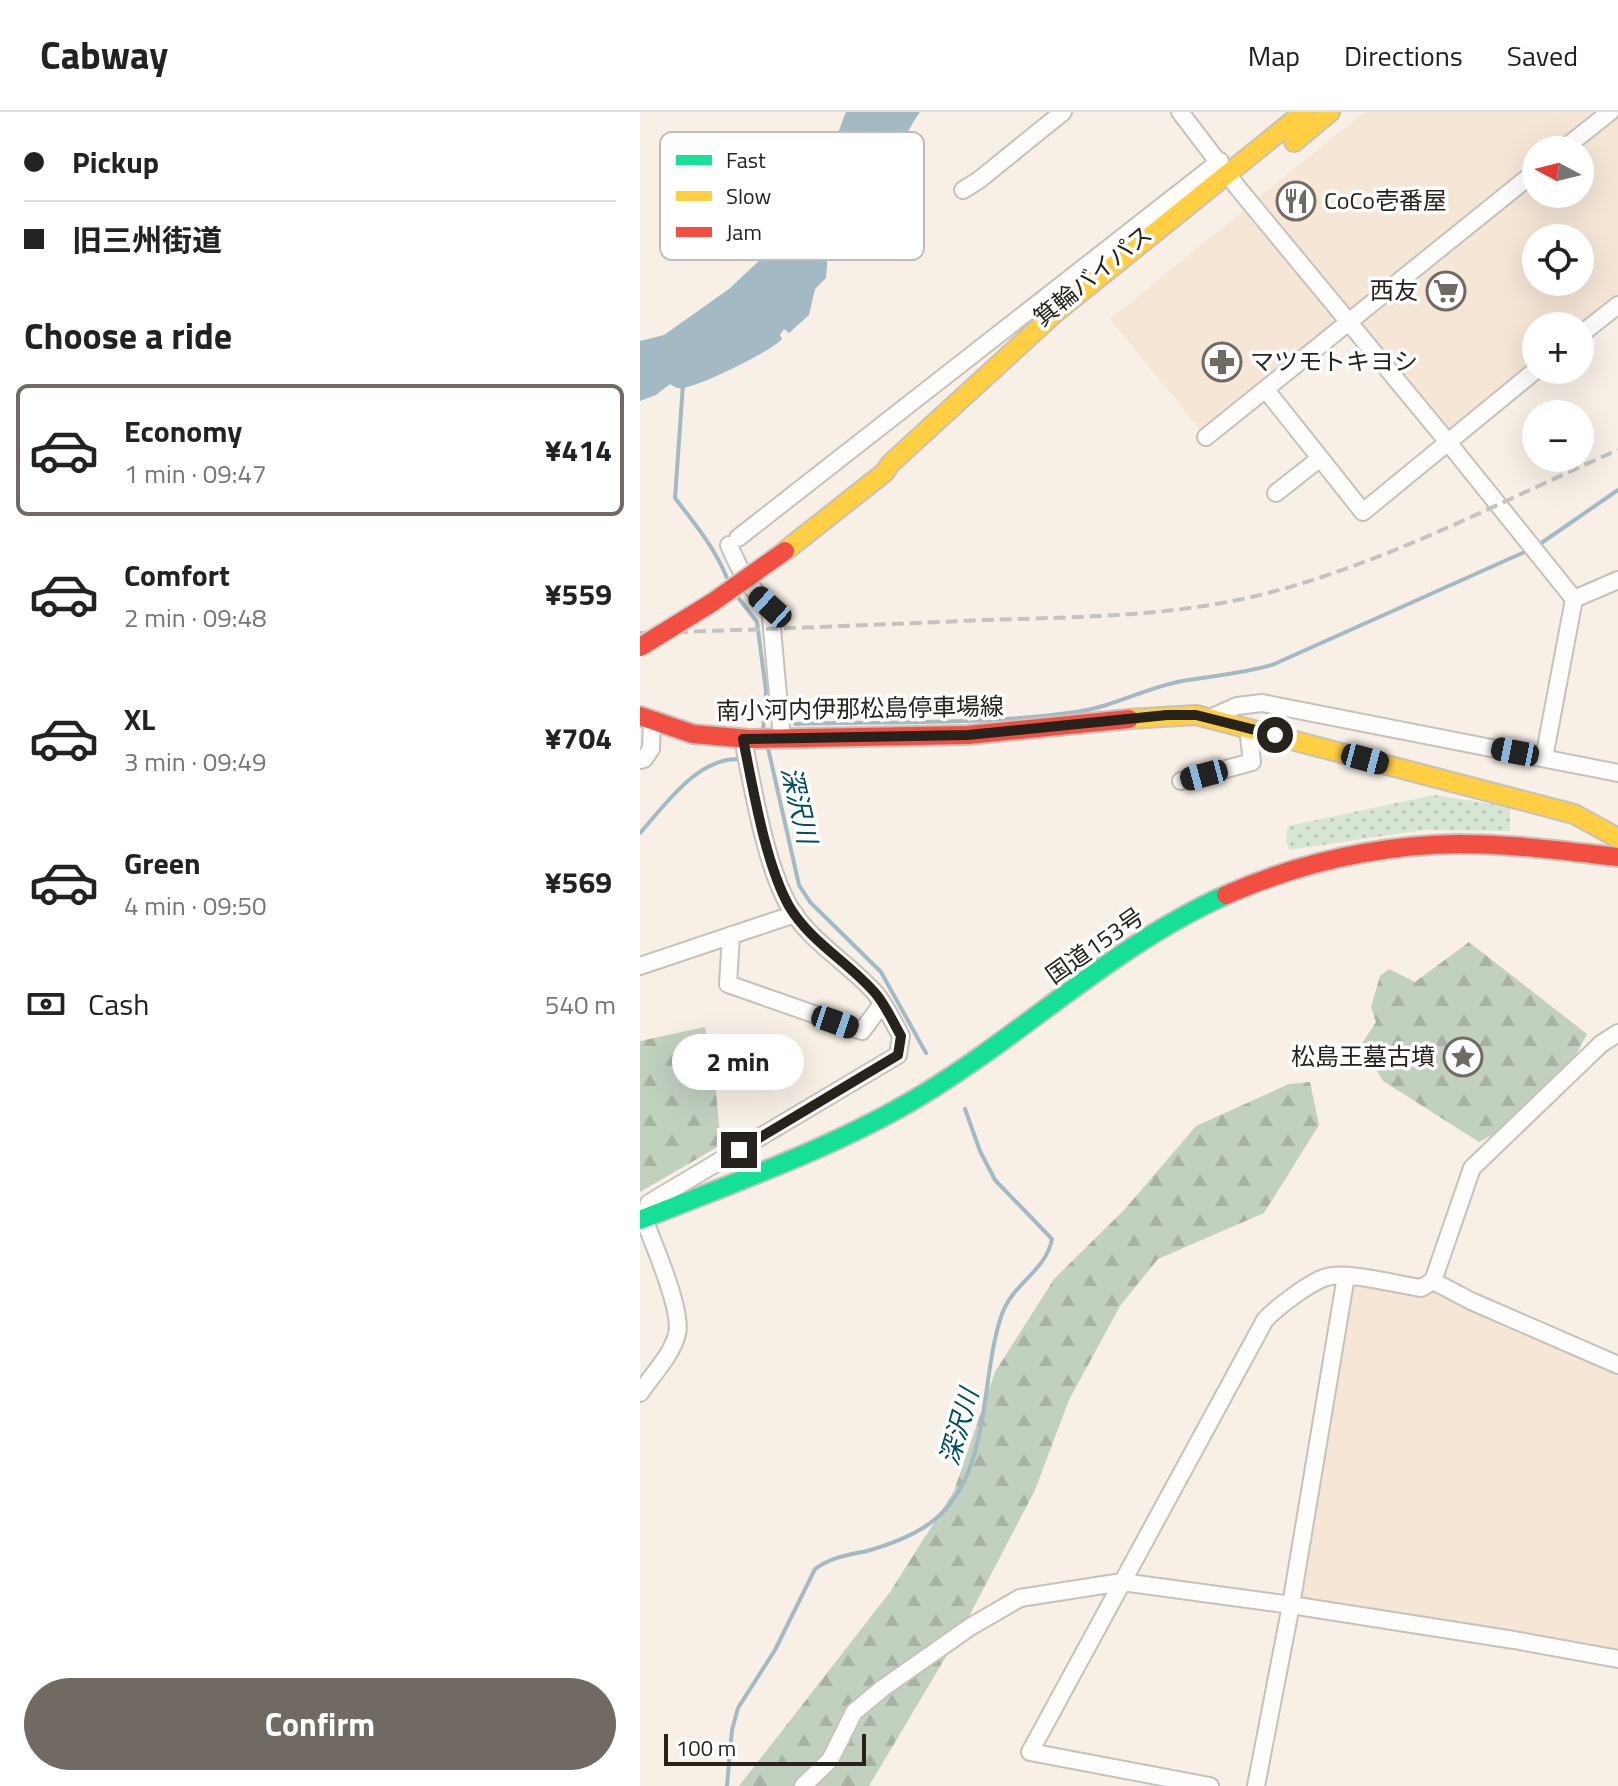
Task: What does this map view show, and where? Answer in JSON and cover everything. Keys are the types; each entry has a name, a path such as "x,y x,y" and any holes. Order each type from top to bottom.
{"main road":[{"name":"箕輪バイパス","path":"640,647 713,602 785,551 885,472 890,464 1055,313 1304,112"},
{"name":"箕輪バイパス","path":"1152,258 1229,175 1330,112"},
{"name":"箕輪バイパス","path":"885,472 895,470 1054,339"},
{"name":"南小河内伊那松島停車場線","path":"646,719 714,738 778,739 956,735 1035,730 1167,715 1210,718 1574,814 1618,838"},
{"name":"国道153号","path":"642,1219 873,1122 982,1056 1137,943 1187,914 1272,877 1351,856 1437,845 1481,845 1618,857"}],"street":[{"path":"963,190 1063,112"},
{"path":"1180,112 1574,599 1544,758"},
{"path":"1580,136 1610,112"},
{"path":"778,739 770,607 756,595 739,571 733,541 1229,175"},
{"path":"1206,437 1522,182"},
{"path":"1594,324 1618,305"},
{"path":"1266,390 1363,512 1522,381"},
{"path":"1276,493 1319,459"},
{"path":"1574,599 1618,580"},
{"path":"1210,718 1237,706 1262,703 1618,773"},
{"path":"640,760 651,749 646,719"},
{"path":"1181,781 1252,762 1248,728"},
{"path":"640,1393 678,1333 678,1315 642,1219 649,1203 898,1055 901,1036 880,999 808,930 795,914 778,880 757,809 746,739"},
{"path":"640,966 795,914"},
{"path":"731,935 728,984 862,1031 880,999"},
{"path":"1210,1786 1030,1752 1265,1320 1276,1308 1326,1277 1346,1276 1421,1288 1433,1281 1472,1168 1601,1044 1618,1033"},
{"path":"1256,1786 1291,1605 1346,1276"},
{"path":"1433,1281 1471,1301 1618,1365"},
{"path":"803,1786 830,1760 854,1712 970,1627 1020,1598 1122,1582 1291,1605 1618,1659"}],"shaded area":[{"path":"1364,112 1618,112 1618,301 1594,317 1594,312 1522,312 1522,379 1447,441 1348,322 1206,437 1110,319"},
{"path":"1346,1276 1433,1281 1618,1365 1618,1659 1291,1605"}],"green space":[{"path":"1434,795 1510,807 1510,831 1423,830 1289,850 1286,840 1288,826"},
{"path":"1469,942 1587,1034 1573,1060 1494,1134 1479,1142 1383,1081 1361,1045 1376,1022 1371,1007 1380,976 1389,969 1415,982"},
{"path":"705,1027 714,1072 721,1145 640,1192 640,1041"},
{"path":"1310,1082 1319,1125 1264,1213 1158,1259 1120,1306 1069,1400 1035,1490 963,1628 869,1786 739,1786 890,1592 954,1491 995,1372 1054,1279 1125,1209 1196,1126 1289,1084"}],"water":[{"path":"846,112 920,112 907,132 839,132"},
{"path":"760,260 827,260 826,278 815,289 809,315 789,333 784,329 780,335 782,339 775,345 703,382 679,388 670,384 656,395 640,401 640,341 664,335 729,289"}],"waterway":[{"name":"深沢川","path":"683,384 675,498 711,546 727,578"},
{"path":"1537,546 1618,490"},
{"path":"795,724 971,721 1090,710 1168,684 1272,665 1529,550"},
{"name":"深沢川","path":"737,596 757,622 766,691 763,732"},
{"name":"深沢川","path":"768,748 799,885 810,902 881,972 926,1053"},
{"path":"640,833 672,796 697,774 725,760 740,759"},
{"name":"深沢川","path":"727,1786 732,1730 738,1708 775,1650 815,1569 833,1559 883,1546 922,1529 950,1504 964,1481 981,1426 1002,1314 1007,1303 1049,1250 1052,1239 995,1180 980,1151 965,1109"}],"railway":[{"path":"640,633 1088,617 1157,612 1226,602 1306,582 1397,549 1618,450"}],"traffic: fast":[{"path":"640,1220 784,1163 889,1114 998,1044 1146,938 1226,895"}],"traffic: slow":[{"path":"785,551 885,472 890,464 1055,313 1304,112"},
{"path":"1294,142 1330,112"},
{"path":"1129,719 1196,715 1574,814 1618,838"}],"traffic: jam":[{"path":"640,647 713,602 785,551"},
{"path":"640,716 693,734 749,739 968,735 1129,719"},
{"path":"1226,895 1311,865 1369,852 1429,845 1479,844 1618,857"}],"place":[{"name":"CoCo壱番屋","path":"1296,201"},
{"name":"西友","path":"1446,291"},
{"name":"マツモトキヨシ","path":"1222,362"},
{"name":"松島王墓古墳","path":"1463,1057"}],"route":[{"path":"739,1150 898,1055 901,1036 877,995 808,930 790,907 778,880 757,809 743,739 968,735 1167,715 1196,715 1275,735"}]}
